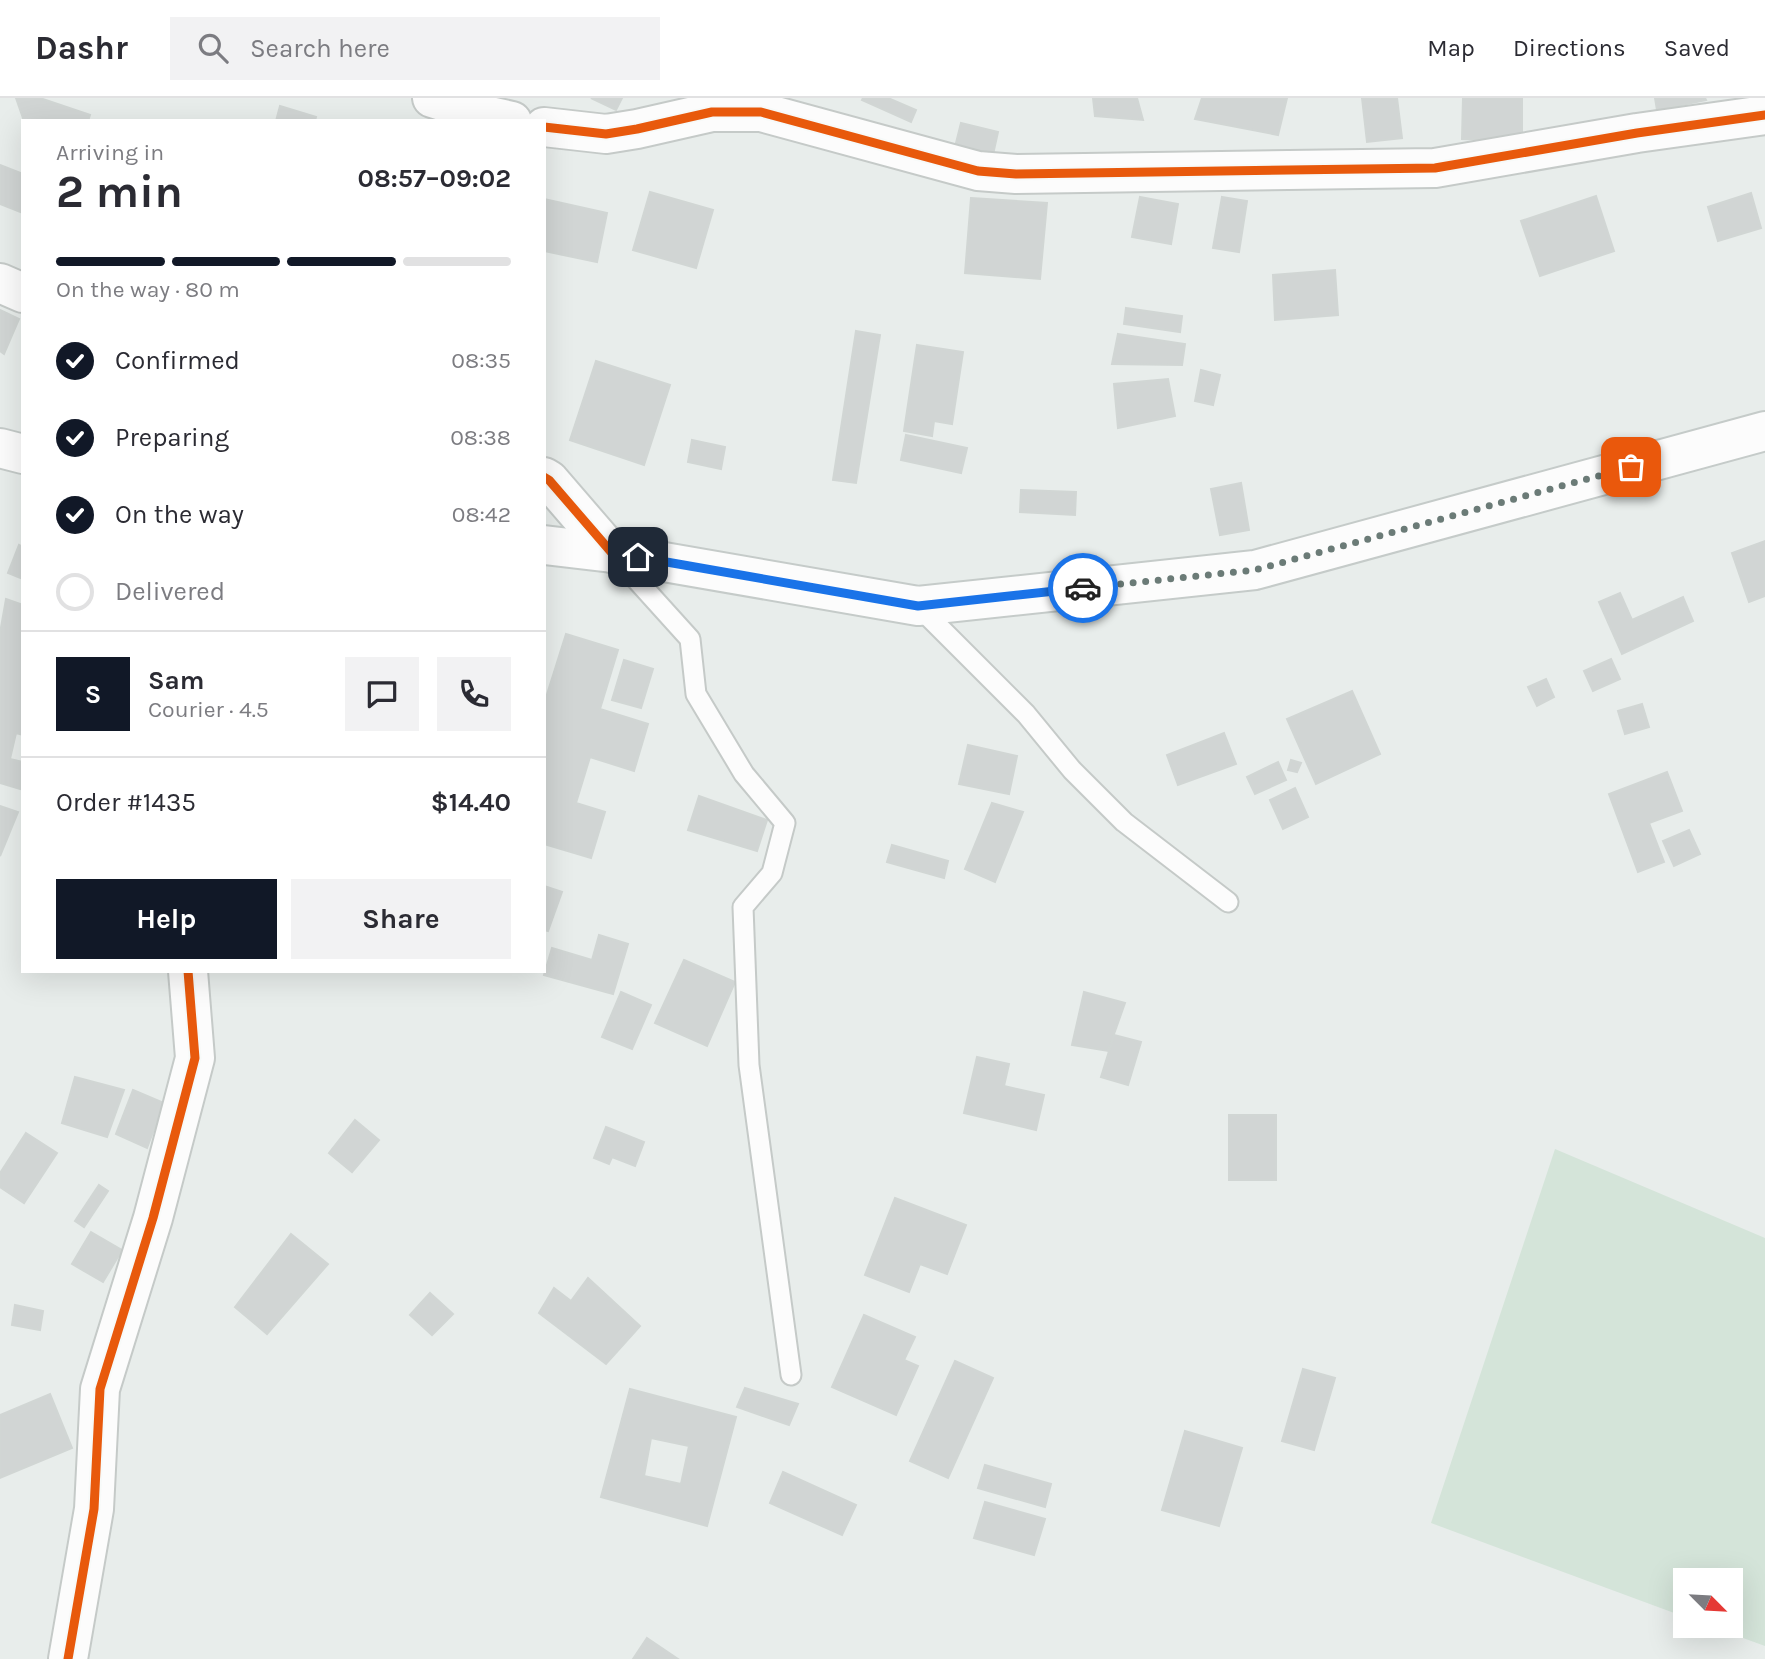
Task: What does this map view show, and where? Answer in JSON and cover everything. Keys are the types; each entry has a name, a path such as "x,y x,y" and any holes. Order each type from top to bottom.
{"street":[{"path":"432,98 503,119"},
{"path":"546,127 606,134 712,112 761,112 978,171 1016,174 1435,168 1637,133 1765,115"},
{"path":"0,283 21,292"},
{"path":"546,545 612,553 918,606 1255,570 1765,430"},
{"path":"0,448 21,453"},
{"path":"546,478 612,553"},
{"path":"68,1659 94,1509 100,1389 153,1218 195,1058 188,973"}],"lane":[{"path":"612,553 690,639 696,694 744,774 785,823 772,873 743,906 743,959 749,1065 791,1375"},
{"path":"918,606 1026,714 1072,770 1124,822 1228,902"}],"green space":[{"path":"1555,1149 1765,1238 1765,1646 1743,1638 1743,1568 1673,1568 1673,1613 1431,1523"}],"building":[{"path":"16,98 40,98 90,115 89,119 23,119"},
{"path":"591,98 622,98 616,110"},
{"path":"888,98 916,110 911,122 862,100"},
{"path":"1093,98 1137,98 1143,120 1095,116"},
{"path":"1202,98 1287,98 1278,135 1195,119"},
{"path":"1362,98 1397,98 1402,138 1367,142"},
{"path":"1463,98 1522,98 1522,141 1462,139"},
{"path":"1655,98 1705,98 1706,100 1657,110"},
{"path":"280,106 316,117 316,119 277,119"},
{"path":"961,123 998,132 990,168 952,159"},
{"path":"0,165 21,173 21,212 0,204"},
{"path":"650,192 713,210 696,268 633,250"},
{"path":"1751,193 1761,228 1718,241 1708,207"},
{"path":"1596,196 1614,251 1540,276 1521,221"},
{"path":"1140,197 1178,204 1171,244 1132,237"},
{"path":"1222,197 1247,201 1239,252 1213,248"},
{"path":"971,198 1047,203 1040,279 965,273"},
{"path":"546,199 607,213 597,262 546,251"},
{"path":"1335,270 1338,315 1275,320 1273,275"},
{"path":"1126,308 1182,316 1180,332 1124,324"},
{"path":"0,310 19,319 4,354 0,351"},
{"path":"856,331 880,335 856,483 833,480"},
{"path":"1118,334 1185,344 1182,365 1112,364"},
{"path":"917,345 963,352 952,424 934,421 932,436 904,431"},
{"path":"596,361 670,385 644,465 570,440"},
{"path":"1201,370 1220,375 1213,405 1195,401"},
{"path":"1168,379 1175,416 1118,428 1114,384"},
{"path":"906,435 967,448 961,473 901,460"},
{"path":"692,440 725,447 721,469 688,462"},
{"path":"1241,483 1249,530 1220,535 1211,489"},
{"path":"1021,490 1076,492 1075,515 1020,512"},
{"path":"1765,541 1765,596 1749,602 1732,553"},
{"path":"19,545 21,578 8,573"},
{"path":"1620,593 1632,620 1683,597 1693,621 1622,654 1599,602"},
{"path":"6,599 21,604 21,734 16,733 10,759 21,762 20,789 0,783 0,633"},
{"path":"566,634 618,650 600,709 648,724 634,771 590,757 576,803 605,812 591,858 546,845 546,698"},
{"path":"1611,659 1620,679 1593,691 1584,671"},
{"path":"624,660 653,669 641,708 612,700"},
{"path":"1546,679 1554,697 1537,706 1528,687"},
{"path":"1352,691 1380,754 1316,784 1287,719"},
{"path":"1642,704 1649,727 1625,734 1618,711"},
{"path":"1224,733 1236,764 1178,785 1167,755"},
{"path":"968,745 1017,756 1009,794 959,784"},
{"path":"1291,760 1301,763 1297,772 1288,770"},
{"path":"1278,762 1286,780 1255,794 1247,777"},
{"path":"1667,772 1682,811 1649,823 1664,862 1638,872 1609,794"},
{"path":"1295,788 1308,817 1283,829 1270,800"},
{"path":"699,796 767,820 757,851 688,830"},
{"path":"992,803 1023,812 995,882 965,869"},
{"path":"0,806 18,812 0,856"},
{"path":"1689,830 1700,854 1674,866 1663,841"},
{"path":"892,845 948,861 944,878 887,862"},
{"path":"546,887 562,892 546,930"},
{"path":"599,935 628,944 613,994 544,975 552,948 592,960"},
{"path":"684,960 735,982 707,1046 655,1023"},
{"path":"621,992 651,1005 632,1049 602,1037"},
{"path":"1084,992 1125,1003 1108,1051 1072,1045"},
{"path":"1114,1035 1141,1042 1128,1085 1101,1077"},
{"path":"977,1057 1009,1064 1004,1086 1044,1095 1036,1130 964,1113"},
{"path":"75,1077 124,1090 107,1137 62,1123"},
{"path":"133,1090 164,1103 147,1148 116,1134"},
{"path":"1229,1115 1276,1115 1276,1180 1229,1180"},
{"path":"355,1120 379,1140 352,1172 329,1153"},
{"path":"606,1127 644,1142 635,1166 612,1157 609,1164 594,1158"},
{"path":"26,1133 57,1153 24,1203 0,1187 0,1173"},
{"path":"99,1185 108,1191 84,1227 75,1221"},
{"path":"895,1198 966,1225 947,1274 920,1264 909,1292 865,1275"},
{"path":"91,1232 122,1250 103,1282 72,1264"},
{"path":"291,1234 328,1264 267,1334 235,1307"},
{"path":"588,1278 640,1326 606,1364 539,1313 554,1288 571,1301"},
{"path":"430,1293 453,1314 432,1335 410,1315"},
{"path":"15,1305 43,1311 40,1330 12,1325"},
{"path":"864,1315 915,1337 904,1360 918,1366 896,1415 832,1387"},
{"path":"955,1361 993,1378 948,1478 910,1461"},
{"path":"1303,1369 1335,1378 1314,1450 1282,1441"},
{"path":"745,1388 798,1404 789,1425 737,1407"},
{"path":"630,1389 736,1417 707,1526 601,1497","holes":["651,1438 689,1446 681,1484 644,1476"]},
{"path":"50,1394 72,1448 0,1478 0,1415"},
{"path":"1185,1431 1242,1448 1219,1526 1162,1510"},
{"path":"985,1465 1051,1484 1045,1507 978,1488"},
{"path":"783,1472 856,1505 842,1535 770,1503"},
{"path":"985,1502 1045,1519 1034,1555 974,1538"},
{"path":"647,1638 678,1659 633,1659"}],"cycle path":[{"path":"546,127 606,134 712,112 761,112 978,171 1016,174 1435,168 1637,133 1765,115"},
{"path":"546,478 612,553"},
{"path":"68,1659 94,1509 100,1389 153,1218 195,1058 188,973"}],"way so far":[{"path":"1083,588 1255,570 1631,467"}],"route":[{"path":"638,557 918,606 1083,588"}]}
